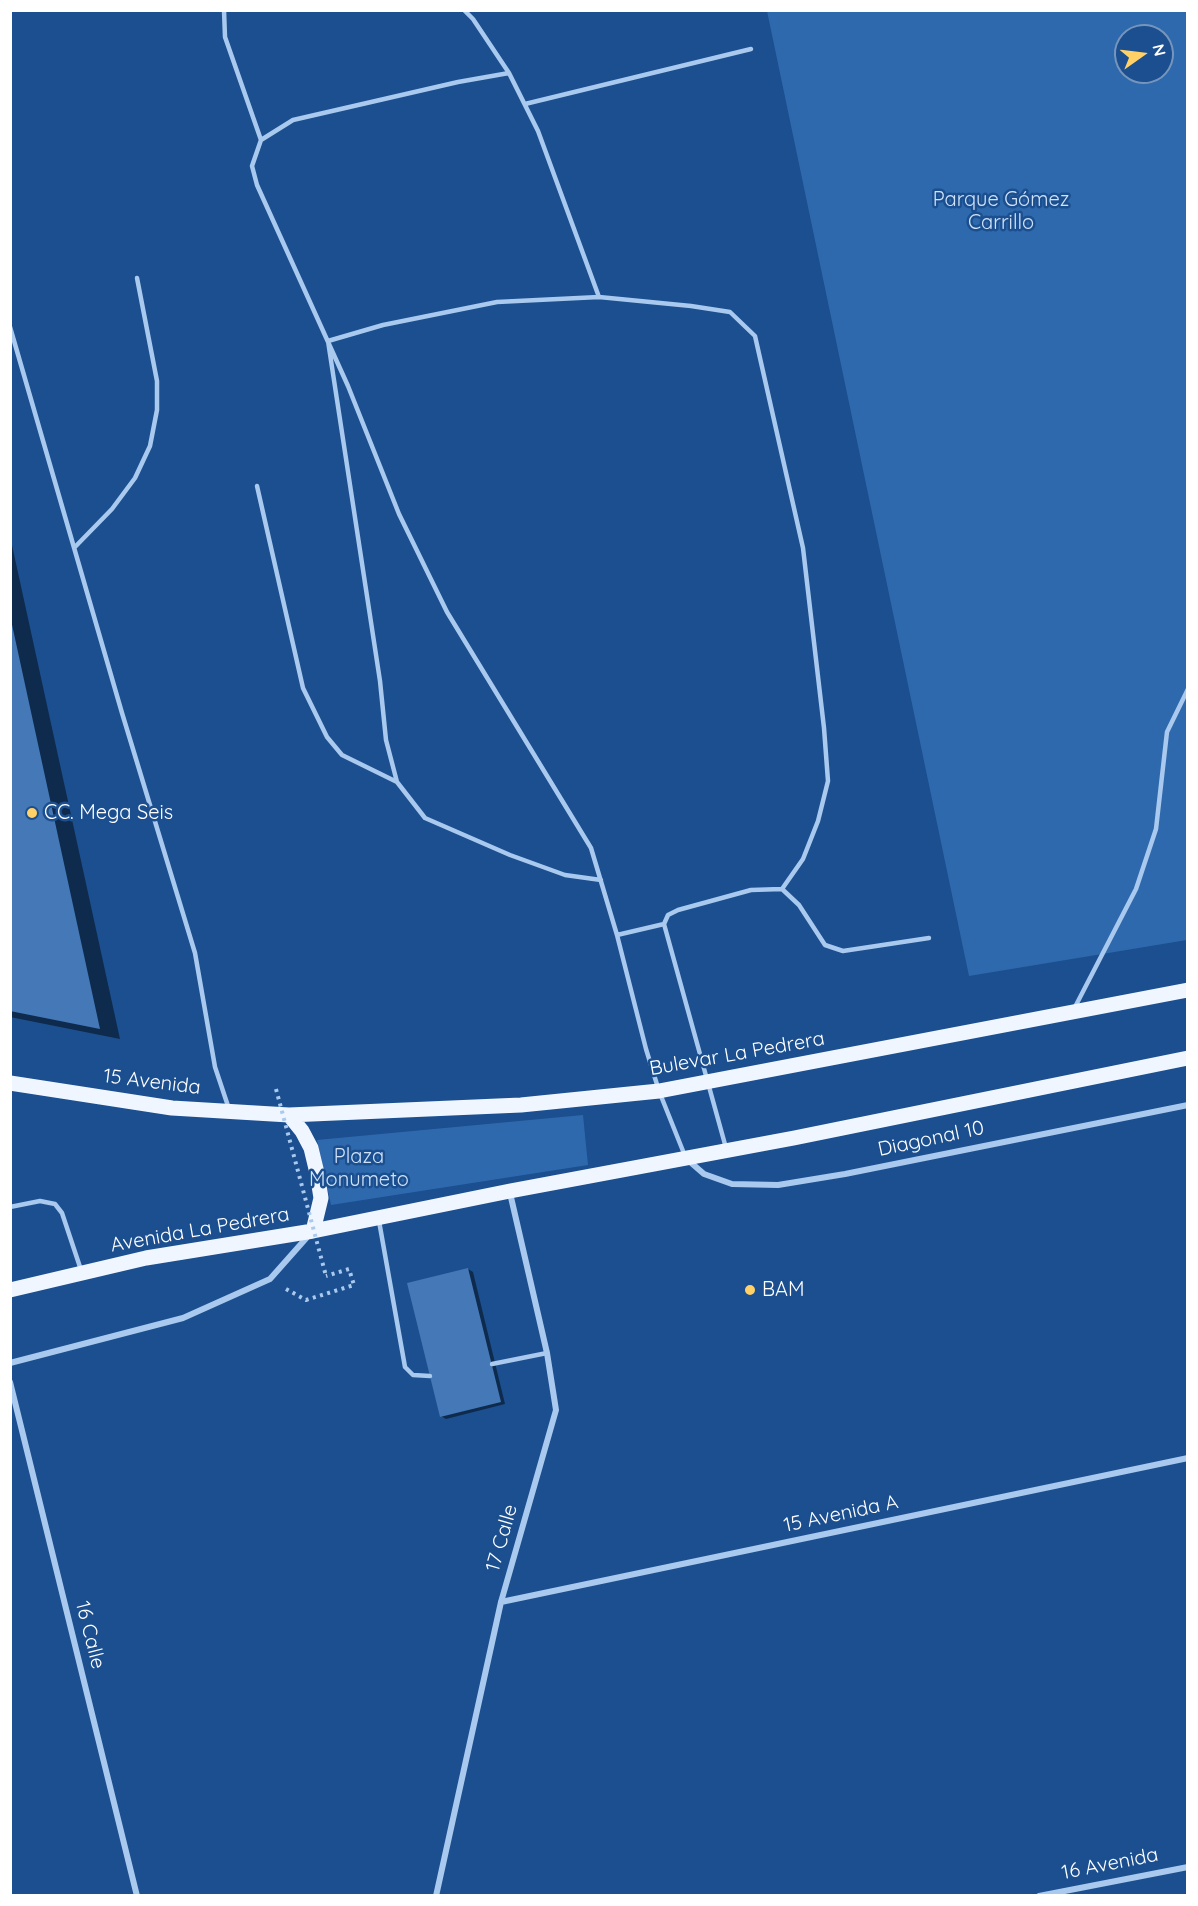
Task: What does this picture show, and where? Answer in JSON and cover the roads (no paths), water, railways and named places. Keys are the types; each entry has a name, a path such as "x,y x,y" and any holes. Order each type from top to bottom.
{"main road":[{"name":"Bulevar La Pedrera","path":"289,1115 521,1105 659,1091 1188,990"},
{"path":"289,1115 302,1131 311,1148 317,1173 321,1198 313,1231 510,1191 727,1151 1188,1058"},
{"name":"15 Avenida","path":"10,1083 172,1108 289,1115"},
{"name":"Avenida La Pedrera","path":"10,1290 146,1258 313,1231"}],"street":[{"name":"Diagonal 10","path":"686,1158 704,1174 732,1184 778,1185 845,1174 1188,1105"},
{"name":"17 Calle","path":"436,1896 501,1602 556,1410 547,1353 510,1191"},
{"name":"Avenida La Pedrera","path":"10,1363 183,1318 270,1279 313,1231"},
{"name":"16 Calle","path":"10,1382 137,1896"},
{"name":"15 Avenida A","path":"501,1602 1188,1458"},
{"name":"16 Avenida","path":"1039,1896 1188,1867"}],"lane":[{"path":"224,10 225,37 261,140 252,166 256,185 348,386 399,514 447,612 591,848 617,935 646,1049 659,1091 686,1158"},
{"path":"464,10 509,73 538,131 599,297"},
{"path":"525,104 751,49"},
{"path":"261,140 293,120 458,82 509,73"},
{"path":"74,548 112,509 135,478 150,446 157,410 158,381 137,278"},
{"path":"328,341 383,325 497,302 599,297 730,312 755,336 803,548 828,781 818,821 807,849 782,889"},
{"path":"10,327 195,953 215,1067 230,1111"},
{"path":"328,341 380,681 386,740 397,782 425,818 510,855 565,875 601,880"},
{"path":"257,486 303,688 327,737 342,755 397,782"},
{"path":"1072,1012 1136,889 1156,829 1167,732 1188,689"},
{"path":"727,1151 664,924 668,915 678,910 751,890 782,889 799,905 825,945 843,951 929,938"},
{"path":"617,935 664,924"},
{"path":"10,1206 40,1201 55,1204 62,1213 82,1273"},
{"path":"378,1218 405,1367 413,1375 430,1376"},
{"path":"492,1364 547,1353"}],"place":[{"name":"CC. Mega Seis","path":"32,813"},
{"name":"BAM","path":"750,1290"}],"park label":[{"name":"Parque Gómez Carrillo","path":"1001,212"},
{"name":"Plaza Monumeto","path":"359,1168"}]}
